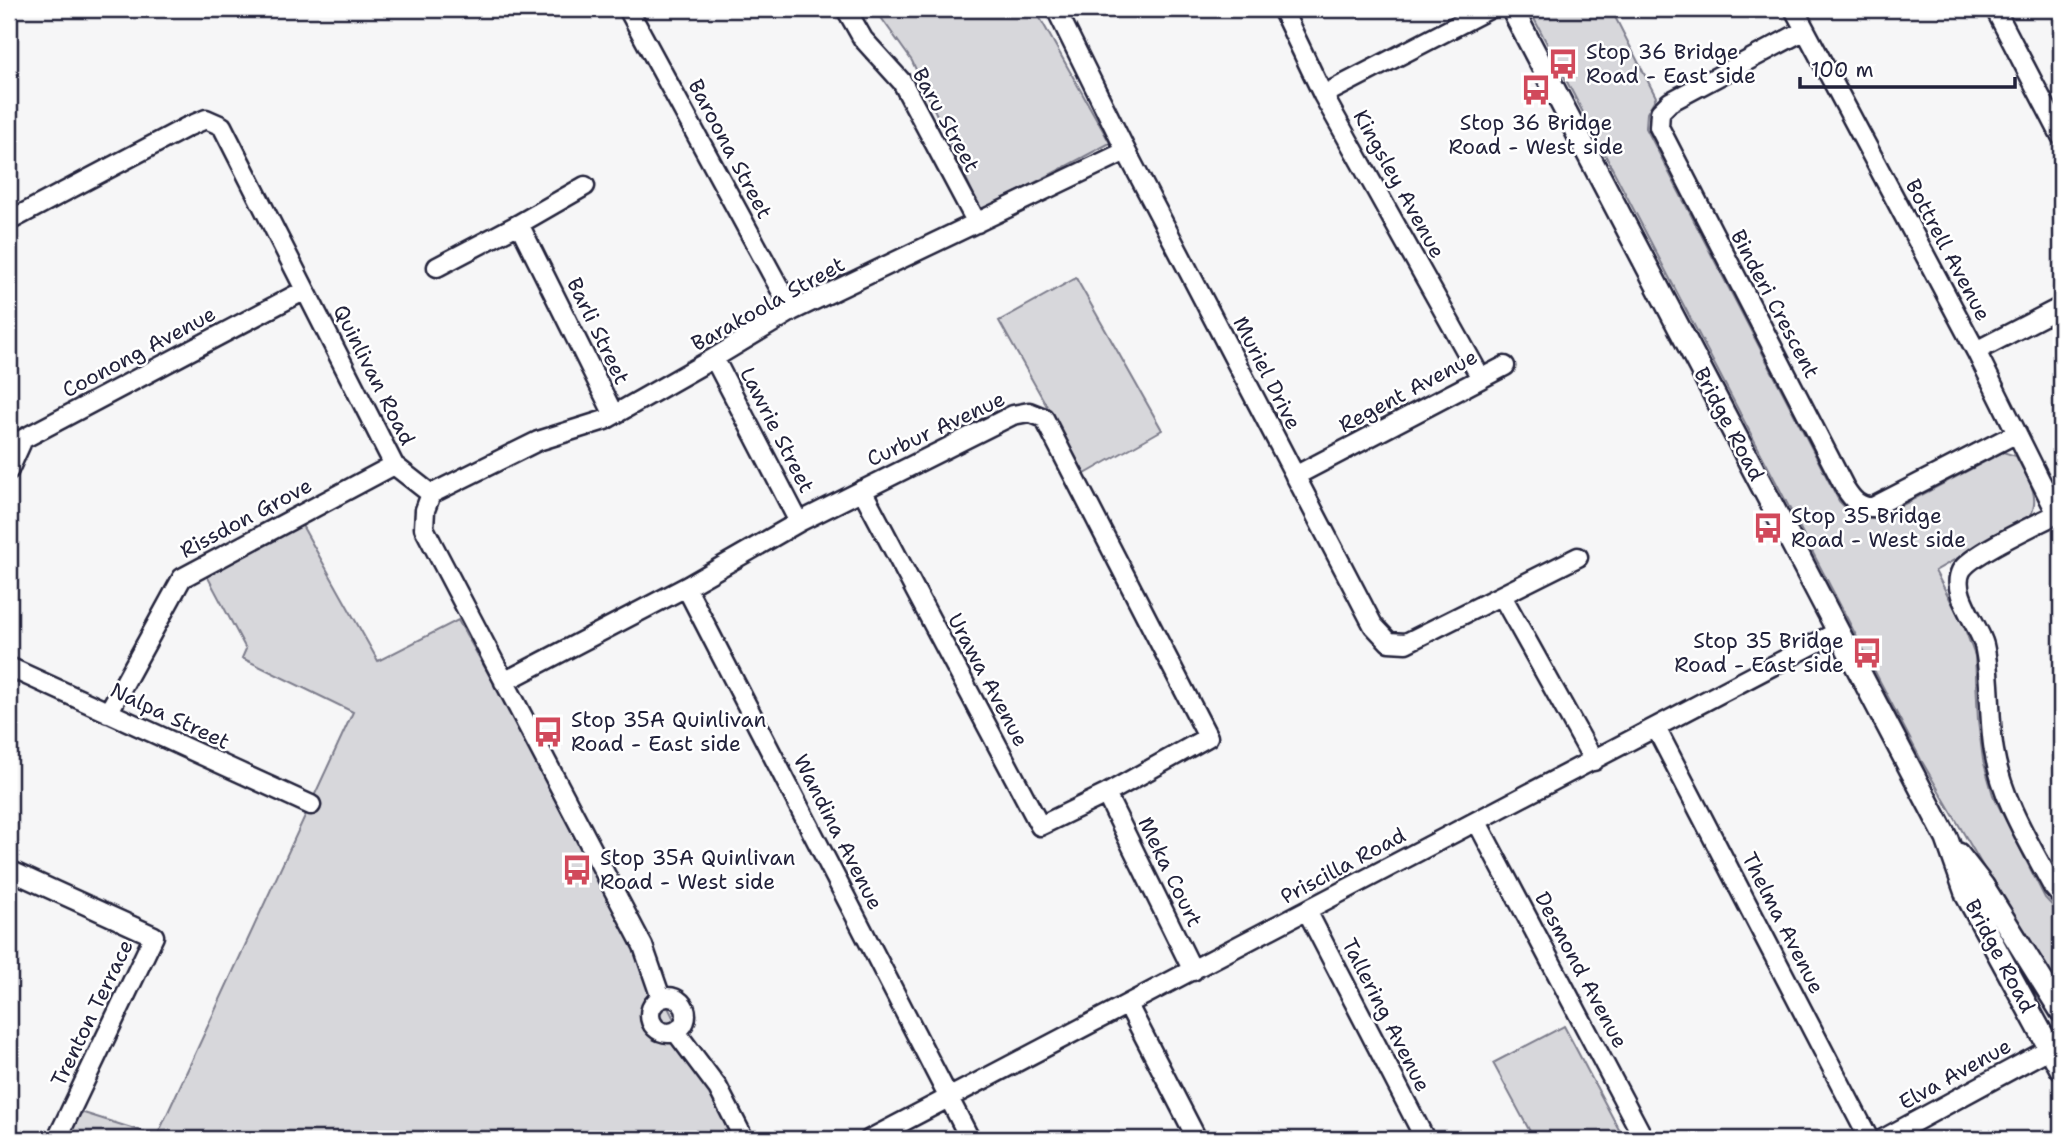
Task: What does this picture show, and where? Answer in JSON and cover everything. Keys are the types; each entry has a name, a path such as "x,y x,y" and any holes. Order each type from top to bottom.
{"main road":[{"name":"Bridge Road","path":"1512,9 1947,839 1967,896 2007,971 2055,1046 2061,1069"},
{"name":"Bridge Road","path":"1947,839 1983,886 2061,1011"}],"street":[{"name":"Baroona Street","path":"628,9 792,311"},
{"name":"Baru Street","path":"846,9 863,39 902,82 977,223"},
{"name":"Muriel Drive","path":"1056,9 1126,151 1373,625 1389,642 1406,643 1578,557"},
{"name":"Kingsley Avenue","path":"1282,9 1323,94 1480,379"},
{"path":"1323,94 1489,9"},
{"name":"Bottrell Avenue","path":"1794,9 2059,513"},
{"path":"1995,9 2061,135"},
{"name":"Binderi Crescent","path":"1805,30 1670,102 1660,112 1658,127 1845,488 1850,497 1859,504 1873,507 2017,433"},
{"name":"Quinlivan Road","path":"9,221 206,119 222,126 394,465 431,494"},
{"name":"Barakoola Street","path":"431,494 538,441 614,415 792,311 1126,151"},
{"path":"437,267 585,186"},
{"name":"Barli Street","path":"519,224 614,415"},
{"name":"Coonong Avenue","path":"9,470 23,439 305,290"},
{"path":"1976,351 2061,307"},
{"name":"Lawrie Street","path":"714,358 799,522"},
{"name":"Regent Avenue","path":"1295,476 1504,366"},
{"name":"Curbur Avenue","path":"504,682 686,587 799,522 1013,415 1029,412 1044,418 1208,737 1105,794"},
{"name":"Rissdon Grove","path":"108,713 182,578 394,465"},
{"name":"Urawa Avenue","path":"862,490 1040,826 1105,794"},
{"path":"431,494 425,510 424,528 643,946 661,999"},
{"path":"2059,513 1974,558 1959,578 1961,595 1983,641 1988,670 1992,733 2003,788 2053,887 2061,896"},
{"name":"Wandina Avenue","path":"686,587 970,1139"},
{"path":"1502,596 1594,761"},
{"name":"Priscilla Road","path":"870,1139 1837,632"},
{"name":"Nalpa Street","path":"9,667 312,805"},
{"name":"Thelma Avenue","path":"1656,728 1869,1139"},
{"name":"Meka Court","path":"1105,794 1193,971"},
{"name":"Desmond Avenue","path":"1477,822 1644,1139"},
{"name":"Trenton Terrace","path":"9,870 154,936 57,1139"},
{"name":"Tallering Avenue","path":"1307,911 1425,1139"},
{"path":"674,998 685,1010 683,1024 676,1032 661,1032 651,1021 651,1009 661,999 674,998"},
{"path":"1128,1004 1197,1139"},
{"path":"676,1032 718,1088 744,1139"},
{"name":"Elva Avenue","path":"1883,1139 2055,1046"}],"shaded area":[{"path":"875,9 1035,9 1110,143 981,211 912,61"},
{"path":"1529,9 1611,9 1656,97 1647,113 1646,128 1843,505 1856,514 1878,518 2003,452 2016,456 2033,493 2030,517 1935,571 1963,624 1975,656 1983,760 1993,795 2045,898 2061,915 2061,991 2006,906 1921,760"},
{"path":"1076,278 1162,430 1085,474 999,321"},
{"path":"299,520 378,661 458,620 496,687 504,682 679,1029 742,1139 57,1139 71,1109 157,1136 353,712 242,658 246,649 205,572"},
{"path":"1564,1026 1624,1139 1534,1139 1493,1063"}],"place":[{"name":"Stop 36 Bridge Road - East side","path":"1563,64"},
{"name":"Stop 36 Bridge Road - West side","path":"1536,90"},
{"name":"Stop 35 Bridge Road - West side","path":"1768,528"},
{"name":"Stop 35 Bridge Road - East side","path":"1867,653"},
{"name":"Stop 35A Quinlivan Road - East side","path":"548,732"},
{"name":"Stop 35A Quinlivan Road - West side","path":"577,870"}]}
